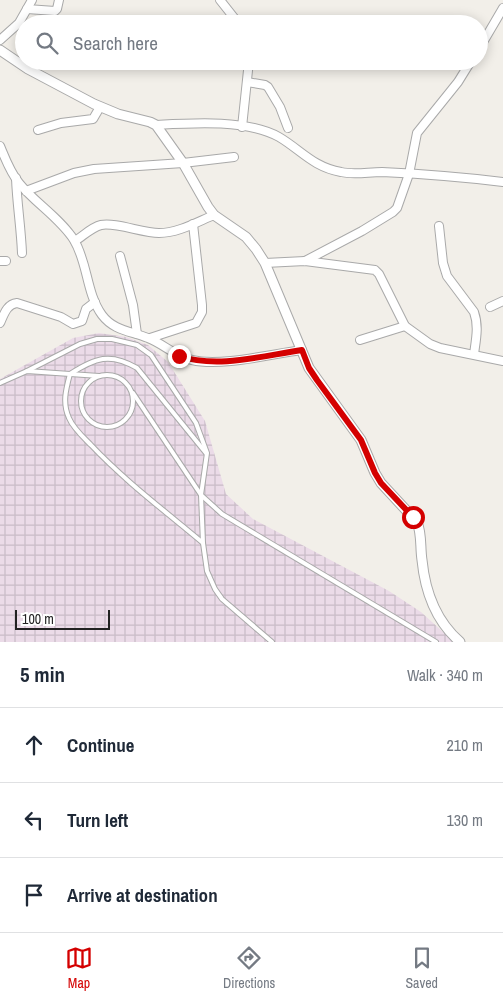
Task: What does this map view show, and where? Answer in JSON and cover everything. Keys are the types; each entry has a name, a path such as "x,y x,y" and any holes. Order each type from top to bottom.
{"street":[{"path":"25,15 32,0"},
{"path":"27,9 54,11 59,0"},
{"path":"220,0 232,15"},
{"path":"488,34 503,8"},
{"path":"0,40 15,29"},
{"path":"0,50 15,60"},
{"path":"30,70 100,107 156,125 183,163 214,215 246,237 256,249 265,263 309,368 361,440 381,483 417,522 422,561 432,603 437,616 460,642"},
{"path":"242,127 248,70"},
{"path":"305,261 392,212 400,200 409,174 417,133 465,70"},
{"path":"247,82 268,87 280,107 288,128"},
{"path":"38,130 93,119 100,107"},
{"path":"156,125 199,122 269,132 316,163 339,172 446,176 503,182"},
{"path":"0,146 16,178 26,191 66,229 75,241 82,255 95,302 101,314 109,323 115,327 150,338 179,356 192,360 223,362 302,350"},
{"path":"26,191 74,173 94,168 183,163 234,157"},
{"path":"16,178 17,211 22,253"},
{"path":"75,241 101,225 158,233 173,231 214,215"},
{"path":"150,338 196,323 200,319 202,305 193,224"},
{"path":"439,226 443,263 447,276 474,312 476,318 474,354"},
{"path":"120,256 131,295 137,334"},
{"path":"265,263 305,261 375,270 379,274 405,326 430,344 440,348 503,361"},
{"path":"490,307 503,301"},
{"path":"0,323 12,303 18,302 61,317 73,324 82,321 86,309 95,302"},
{"path":"360,340 405,326"}],"lane":[{"path":"0,382 89,341 112,339 136,345 151,355 196,423 207,455 201,495 203,543 207,571 222,599 272,642"},
{"path":"203,543 131,484 80,433 69,419 64,404 64,396 70,374 88,362 110,358 126,362 137,368 207,455"},
{"path":"27,370 99,376 110,375 120,378 128,384 201,495 222,514 436,642"},
{"path":"99,376 90,381 84,389 81,399 82,410 87,419 95,425 105,428 116,427 124,422 131,414 134,404 133,393"}],"shaded area":[{"path":"99,333 126,337 148,345 168,362 205,421 226,494 253,519 389,591 421,612 454,642 0,642 0,379 73,338"}],"route":[{"path":"179,356 192,360 223,362 302,350 309,368 361,440 381,483 413,517"}]}
